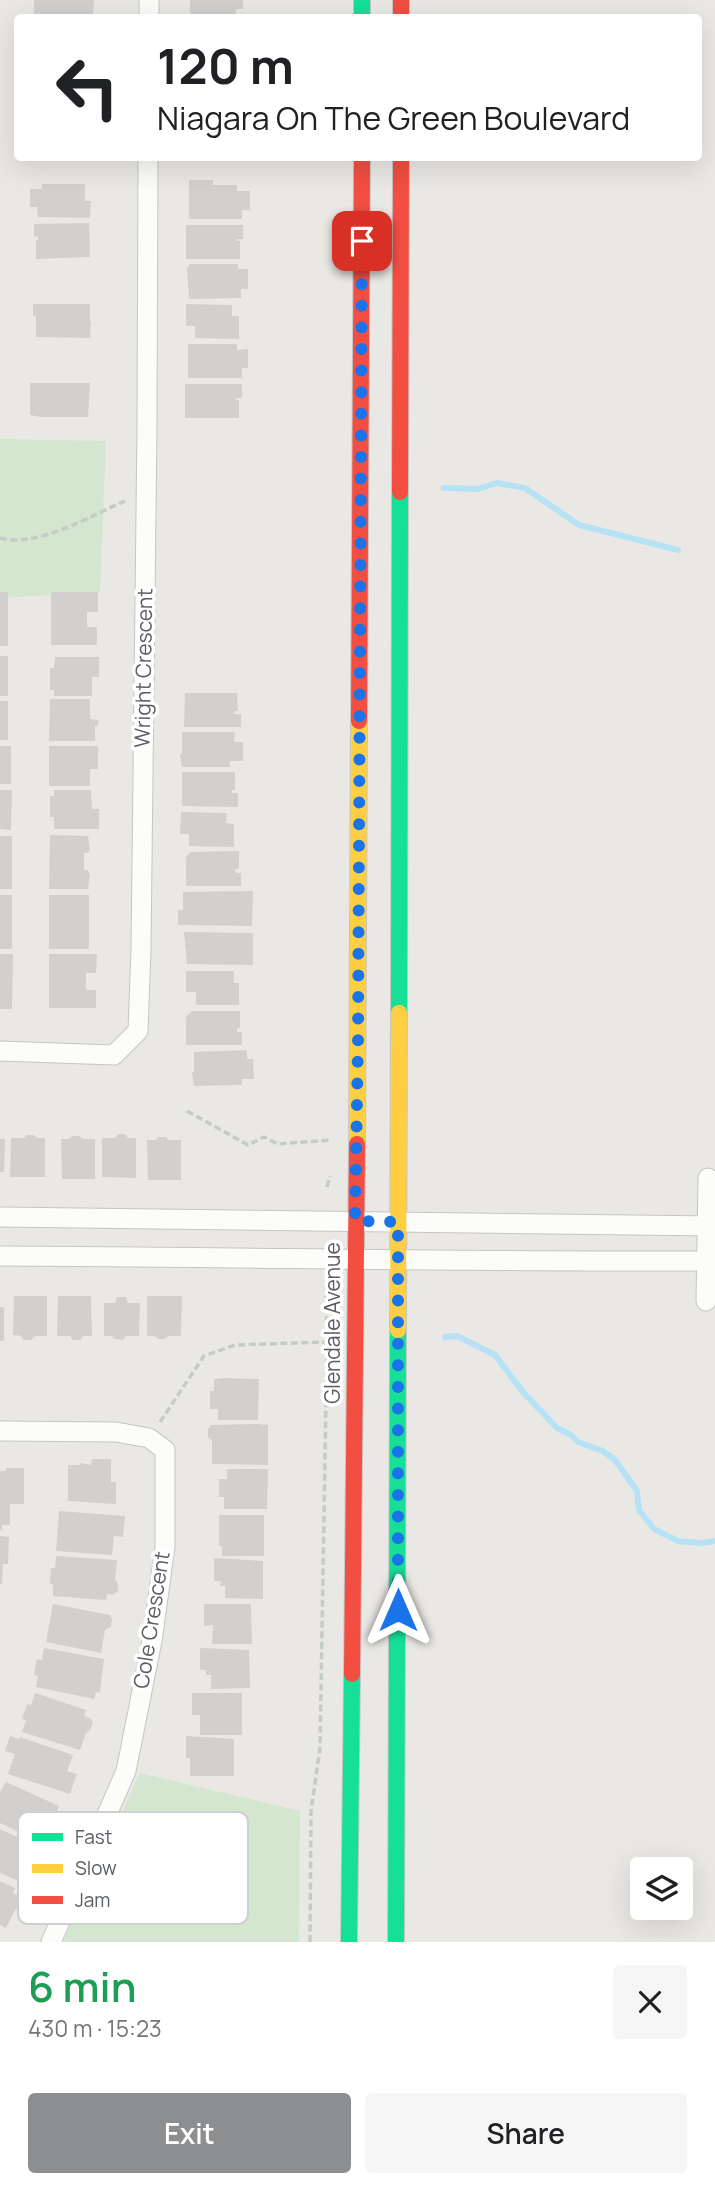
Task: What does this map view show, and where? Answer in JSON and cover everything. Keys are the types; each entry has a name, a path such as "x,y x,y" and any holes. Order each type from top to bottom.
{"main road":[{"name":"Glendale Avenue","path":"349,1942 358,1029 362,161"},
{"path":"396,1942 401,161"}],"street":[{"name":"Wright Crescent","path":"0,1051 114,1055 138,1031 148,161"},
{"path":"706,1301 711,1261 708,1178"},
{"path":"0,1217 711,1226"},
{"path":"0,1256 355,1258 474,1262 711,1261"},
{"path":"0,1431 116,1432 149,1438"},
{"name":"Cole Crescent","path":"108,1812 126,1771 152,1641 165,1547 165,1450 149,1438"},
{"name":"Cole Crescent","path":"51,1942 59,1924"}],"path":[{"path":"0,538 36,539 146,492"},
{"path":"187,1111 248,1145 264,1137 278,1144 331,1140"},
{"path":"310,1942 311,1811 320,1748 326,1286"},
{"path":"149,1438 204,1356 235,1345 327,1342"}],"green space":[{"path":"0,439 106,441 100,592 0,598"},
{"path":"140,1773 300,1811 299,1942 63,1942 71,1924 248,1924 248,1812 122,1812"}],"building":[{"path":"34,0 94,0 93,14 34,14"},
{"path":"190,0 243,0 243,9 236,9 236,14 190,14"},
{"path":"189,180 213,180 213,185 237,185 237,191 250,191 250,210 242,210 242,219 189,219"},
{"path":"42,184 85,184 85,201 91,201 90,218 38,217 37,207 30,207 30,189 42,189"},
{"path":"89,223 90,257 36,259 38,236 34,237 34,224"},
{"path":"186,225 243,225 243,239 237,239 240,241 240,259 186,259"},
{"path":"189,264 238,264 238,269 248,269 248,289 241,289 241,298 189,299"},
{"path":"33,304 90,304 90,338 36,337"},
{"path":"186,304 232,305 232,316 239,316 239,339 195,338 195,326 186,326"},
{"path":"188,344 237,344 237,350 248,349 248,368 242,368 242,378 188,378"},
{"path":"30,383 90,383 88,417 30,415"},
{"path":"185,384 242,384 242,398 236,398 239,400 239,418 185,418"},
{"path":"0,592 8,592 8,646 0,646"},
{"path":"51,592 98,592 98,612 87,612 87,627 97,627 97,645 51,645"},
{"path":"0,656 8,656 8,696 0,696"},
{"path":"55,657 99,657 99,677 92,677 92,696 54,696 54,690 50,690 50,668 54,668"},
{"path":"185,693 237,693 238,711 234,711 234,714 241,714 241,727 184,727"},
{"path":"50,699 90,699 90,719 98,720 98,726 95,726 95,741 49,741"},
{"path":"0,701 8,701 8,740 0,740"},
{"path":"182,732 235,732 234,742 243,742 243,761 230,761 230,767 182,767"},
{"path":"0,746 11,746 11,784 0,784"},
{"path":"49,746 98,746 98,769 90,769 90,786 49,786"},
{"path":"182,772 235,772 235,790 232,790 232,793 238,793 238,807 182,806"},
{"path":"0,790 12,790 11,830 0,829"},
{"path":"54,790 91,790 92,809 99,809 99,829 54,829 54,817 50,817 50,796 54,796"},
{"path":"181,812 227,813 226,823 234,824 234,847 189,846 189,834 180,834"},
{"path":"50,835 88,836 90,849 88,853 84,853 84,870 88,870 90,875 88,889 49,889"},
{"path":"0,836 12,836 12,889 0,889"},
{"path":"239,851 239,869 235,869 236,873 241,873 241,886 186,886 186,857 191,852"},
{"path":"253,891 252,926 178,925 178,910 183,910 183,892"},
{"path":"0,895 12,895 12,949 0,949"},
{"path":"49,895 89,895 89,949 49,949"},
{"path":"184,932 253,933 253,965 187,964"},
{"path":"0,954 13,954 12,1009 0,1009"},
{"path":"49,954 97,954 96,973 86,973 86,990 96,990 96,1008 49,1008"},
{"path":"186,971 234,971 234,983 239,983 239,1005 196,1005 196,992 186,992"},
{"path":"192,1011 240,1011 240,1028 237,1028 237,1032 242,1032 242,1045 186,1045 186,1017"},
{"path":"247,1050 247,1059 253,1059 254,1079 242,1079 242,1085 194,1086 194,1052"},
{"path":"118,1134 136,1138 136,1178 102,1177 102,1138 116,1138"},
{"path":"27,1135 45,1138 45,1177 10,1177 11,1138 24,1138"},
{"path":"72,1136 95,1139 95,1179 62,1179 61,1139 69,1139"},
{"path":"158,1137 181,1140 181,1180 148,1180 147,1140 156,1140"},
{"path":"0,1139 5,1139 4,1172 0,1172"},
{"path":"14,1296 47,1296 47,1336 24,1340 21,1336 13,1335"},
{"path":"58,1296 91,1296 92,1336 73,1340 70,1336 57,1336"},
{"path":"147,1296 182,1296 181,1336 158,1339 155,1336 147,1336"},
{"path":"117,1297 126,1297 128,1303 140,1303 139,1336 126,1336 123,1340 104,1336 104,1303 115,1303"},
{"path":"0,1307 4,1307 4,1341 0,1341"},
{"path":"214,1379 259,1379 258,1420 218,1420 218,1409 210,1409 210,1391 214,1391"},
{"path":"211,1425 268,1425 268,1465 212,1464 212,1441 208,1437"},
{"path":"92,1459 111,1459 111,1482 116,1482 116,1504 68,1501 68,1465 91,1465"},
{"path":"6,1468 24,1468 24,1504 10,1504 10,1525 2,1525 0,1530 0,1471 6,1471"},
{"path":"227,1469 268,1469 267,1509 224,1509 224,1497 219,1497 219,1479 227,1479"},
{"path":"59,1511 125,1516 123,1537 114,1536 112,1555 56,1551"},
{"path":"219,1515 264,1515 264,1556 222,1556 222,1546 219,1546"},
{"path":"0,1536 9,1537 8,1564 3,1564 2,1584 0,1584"},
{"path":"56,1556 117,1560 115,1580 118,1583 118,1591 113,1595 107,1594 106,1600 53,1596 53,1584 50,1584 51,1568 55,1568"},
{"path":"214,1558 263,1561 263,1599 225,1598 225,1586 220,1586 221,1581 214,1581"},
{"path":"53,1604 110,1615 111,1627 105,1630 101,1653 46,1642"},
{"path":"204,1604 251,1604 252,1644 212,1644 213,1625 204,1626"},
{"path":"44,1648 104,1659 100,1693 96,1692 94,1699 36,1687 38,1676 34,1675 37,1659 42,1660"},
{"path":"200,1648 249,1650 250,1688 211,1689 211,1675 206,1675 206,1670 200,1670"},
{"path":"35,1693 86,1710 84,1716 93,1722 80,1750 22,1732 26,1720 22,1719 27,1704 31,1705"},
{"path":"192,1693 242,1693 242,1735 200,1735 200,1715 192,1715"},
{"path":"10,1736 73,1755 67,1771 77,1774 70,1794 8,1774 15,1754 5,1751"},
{"path":"186,1736 234,1739 234,1776 190,1776 190,1758 186,1758"},
{"path":"6,1782 59,1806 57,1812 18,1812 18,1832 0,1823 0,1792"},
{"path":"0,1829 18,1837 18,1881 0,1873"},
{"path":"0,1881 15,1888 13,1893 18,1895 18,1909 6,1928 0,1925"}],"waterway":[{"path":"444,488 478,489 497,483 525,488 579,525 678,550"},
{"path":"445,1337 457,1336 495,1355 523,1392 557,1428 578,1442 603,1451 616,1461 637,1491 639,1510 654,1529 678,1541 715,1541"}],"traffic: fast":[{"path":"362,0 362,14"},
{"path":"399,1013 400,492"},
{"path":"396,1942 398,1330"},
{"path":"349,1942 352,1674"}],"traffic: slow":[{"path":"357,1144 359,721"},
{"path":"398,1330 399,1013"}],"traffic: jam":[{"path":"401,0 401,14"},
{"path":"359,721 362,161"},
{"path":"400,492 401,161"},
{"path":"352,1674 357,1144"}],"route":[{"path":"362,241 355,1221 398,1222 398,1610"}]}
